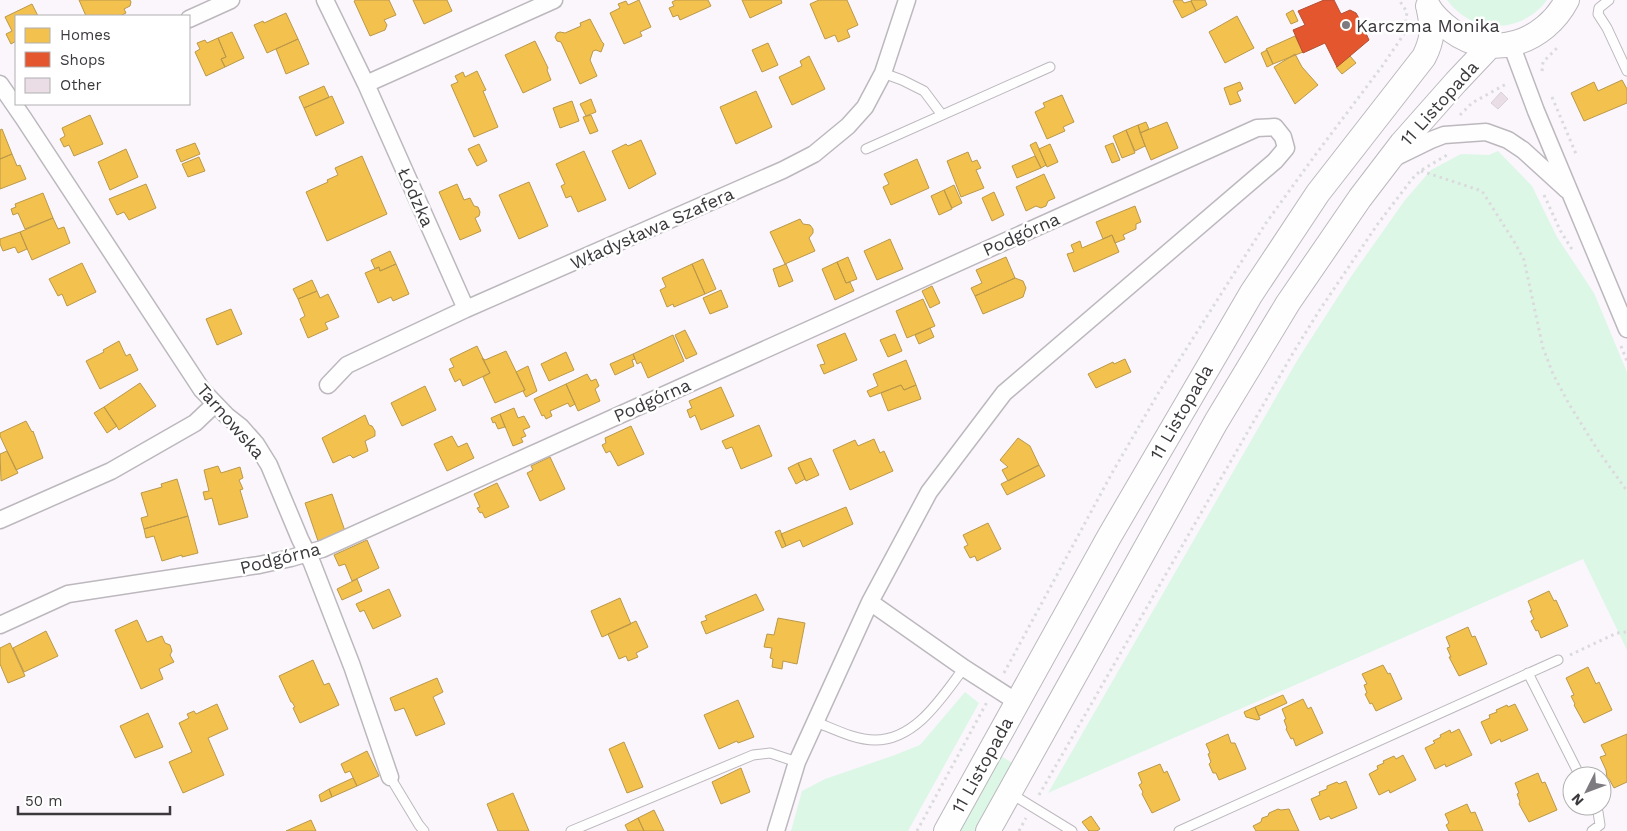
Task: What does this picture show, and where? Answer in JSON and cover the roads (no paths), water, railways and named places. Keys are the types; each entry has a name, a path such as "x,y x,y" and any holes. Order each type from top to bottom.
{"main road":[{"path":"1427,5 1443,24 1458,35 1474,42 1501,45 1529,39 1550,24 1562,10 1567,0"},
{"name":"11 Listopada","path":"946,831 1114,529 1251,294 1318,193 1424,57 1429,47 1433,29 1427,5"},
{"name":"11 Listopada","path":"988,831 1216,422 1288,303 1355,205 1402,143 1456,82 1501,45"}],"street":[{"path":"190,18 231,0"},
{"name":"Łódzka","path":"325,0 366,84 466,309"},
{"path":"366,84 554,0"},
{"name":"Władysława Szafera","path":"328,386 347,365 466,309 774,174 814,154 848,126 865,107 883,73 906,0"},
{"path":"1501,45 1522,76 1570,193 1624,336"},
{"name":"Tarnowska","path":"6,95 202,390 256,444 269,466 300,539 308,553 352,666 390,777"},
{"name":"Podgórna","path":"0,625 68,594 259,566 322,549 1257,128 1274,127 1283,137 1286,148 1275,161 1004,393 929,492 870,602"},
{"path":"1390,160 1444,135 1486,132 1508,140 1523,150 1570,193"},
{"path":"0,520 111,471 196,423 215,404"},
{"path":"776,831 798,762 870,602 964,668 1017,702"}],"lane":[{"path":"1609,0 1599,8 1598,14 1608,28 1627,72"},
{"path":"866,149 1050,67"},
{"path":"883,73 924,91 942,115"},
{"path":"1179,831 1558,660"},
{"path":"816,722 855,736 873,740 890,739 906,732 921,721 964,668"},
{"path":"1528,673 1575,766"},
{"path":"571,831 753,755 770,753 798,762"},
{"path":"390,777 418,825 424,831"},
{"path":"1010,793 1032,806 1060,827 1072,831"},
{"path":"1592,831 1603,828 1599,816"}],"place":[{"name":"Karczma Monika","path":"1346,25"}]}
